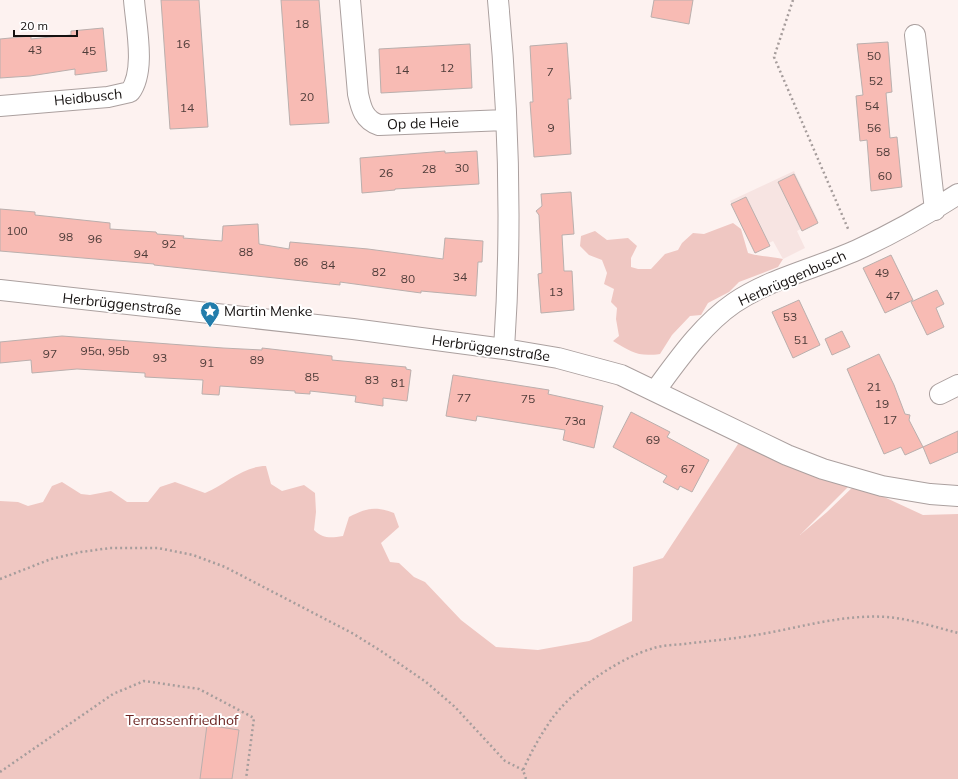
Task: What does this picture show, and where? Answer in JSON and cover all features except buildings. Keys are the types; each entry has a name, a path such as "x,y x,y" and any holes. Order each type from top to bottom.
{"street":[{"name":"Heidbusch","path":"0,106 108,97 130,92 135,86 139,63 134,0"},
{"name":"Op de Heie","path":"350,0 358,94 361,108 371,122 379,125 506,120"},
{"path":"498,0 506,120 509,196 504,349"},
{"path":"915,35 935,210"},
{"name":"Herbrüggenbusch","path":"655,391 696,339 734,303 804,270 857,250 935,210 958,194"},
{"name":"Herbrüggenstraße","path":"0,290 294,322 504,349 589,365 621,375 787,455 823,469 882,486 930,494 958,496"},
{"path":"940,394 958,385"}],"path":[{"path":"793,0 774,57 857,250"},
{"path":"0,579 51,559 80,552 110,548 158,548 193,555 219,564 324,618 381,651 426,682 455,707 505,761 523,770"},
{"path":"526,779 523,770 533,748 552,719 577,693 606,671 634,656 654,648 756,635 826,621 854,618 888,617 920,623 958,633"},
{"path":"0,772 113,694 144,681 199,689 254,718 246,779"},
{"path":"521,779 524,775"}],"shaded area":[{"path":"794,171 818,220 797,231 805,248 783,259 773,241 755,250 730,201"}],"green space":[{"path":"733,223 741,229 748,253 783,259 778,267 739,282 729,292 708,303 701,315 690,316 672,335 660,354 646,355 635,353 613,341 619,336 616,319 617,308 611,302 614,289 604,284 607,273 602,260 589,255 580,246 581,236 595,231 607,240 628,238 637,246 631,258 631,267 638,269 651,269 665,254 678,250 682,243 693,233 704,234"},
{"name":"Terrassenfriedhof","path":"742,438 853,482 800,535 856,484 923,515 958,514 958,779 0,779 0,501 18,502 28,506 43,502 52,486 62,482 81,494 90,495 111,491 127,502 148,502 160,487 175,482 205,493 242,472 266,466 271,484 282,491 304,485 315,493 316,512 314,530 321,535 331,537 343,536 349,517 366,510 381,509 394,513 399,527 381,543 390,562 399,563 414,577 425,582 461,620 496,647 538,650 589,641 632,621 633,567 663,558"}],"place":[{"name":"Martin Menke","path":"210,328"}]}
